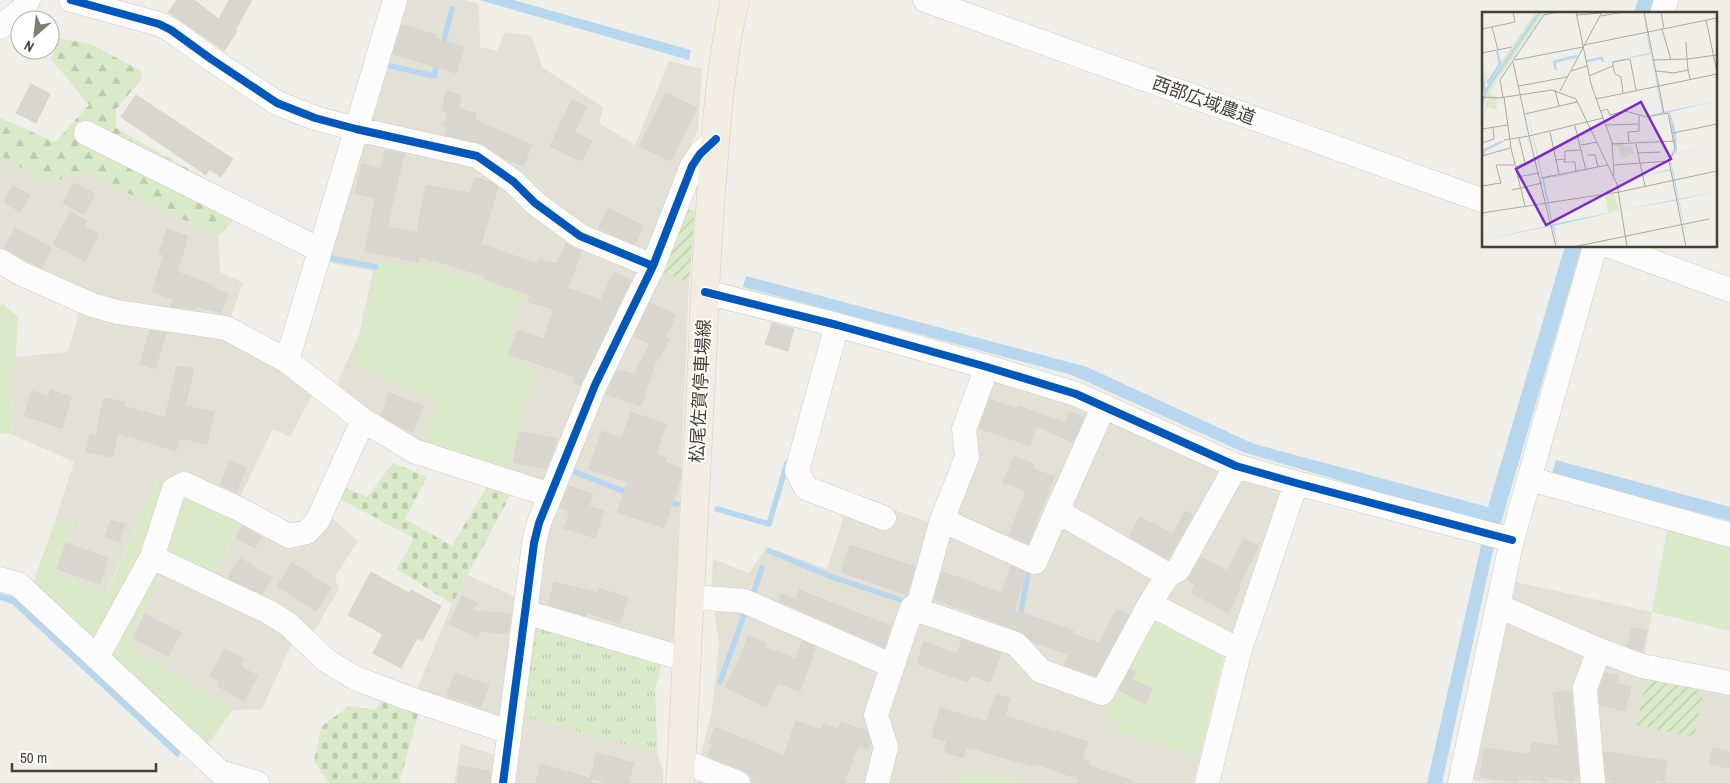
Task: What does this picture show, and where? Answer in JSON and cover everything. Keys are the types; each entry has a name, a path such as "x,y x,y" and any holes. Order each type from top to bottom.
{"main road":[{"name":"松尾佐賀停車場線","path":"681,773 705,292 716,140 726,37 735,0"}],"street":[{"path":"0,27 23,9 28,0"},
{"path":"71,0 159,24 171,30 211,60 277,103 315,118 476,156 514,182 534,203 580,236 652,266"},
{"path":"287,361 395,0"},
{"name":"西部広域農道","path":"925,0 1482,200"},
{"path":"86,133 320,250"},
{"path":"503,783 534,543 539,523 595,385 652,266 692,166 700,154 716,140"},
{"path":"1460,783 1498,606 1508,539 1530,479 1595,248"},
{"path":"1615,248 1730,290"},
{"path":"0,261 20,273 92,305 117,312 226,328 287,361 363,420 414,451 550,495"},
{"path":"705,292 837,325 988,367 1076,394 1236,466 1508,539"},
{"path":"837,325 797,471 806,488 884,518"},
{"path":"877,783 886,747 876,715 891,664 915,605 942,520 968,457 964,429 988,367"},
{"path":"942,520 1029,559 1057,511 1104,406"},
{"path":"97,658 152,557 174,489 184,484 237,508 289,536 307,532 318,520 363,420"},
{"path":"915,605 1016,644 1041,671 1102,693 1150,604 1168,575 1178,570 1236,466"},
{"path":"1530,479 1730,536"},
{"path":"1207,783 1240,649 1296,483"},
{"path":"1057,511 1168,575"},
{"path":"152,557 269,612 288,624 327,661 355,678 509,732"},
{"path":"0,579 18,584 220,772 257,783"},
{"path":"691,602 706,598 744,601 891,664"},
{"path":"1150,604 1240,649"},
{"path":"1498,606 1599,650 1642,666 1730,683"},
{"path":"525,612 688,660"},
{"path":"1593,783 1585,688 1599,650"},
{"path":"681,773 695,766 738,783"}],"shaded area":[{"path":"399,0 464,0 479,4 480,47 497,51 505,32 531,36 543,68 603,107 599,123 635,145 669,61 702,69 698,128 670,202 682,209 695,210 689,282 674,635 663,658 655,689 657,753 663,771 663,783 454,783 461,744 498,756 500,733 415,694 452,604 467,575 516,597 543,501 342,413 338,381 359,335 373,271 321,261"},
{"path":"0,155 47,184 84,172 218,236 220,272 243,283 223,339 315,390 290,437 273,429 238,501 290,529 326,513 358,541 335,577 339,589 310,638 292,643 262,709 233,710 137,651 129,641 167,566 215,574 239,525 158,478 105,595 57,573 74,522 55,521 74,462 11,434 15,357 68,352 80,310 0,271"},
{"path":"975,375 1110,413 1282,486 1224,657 1156,620 1117,731 1200,756 1193,783 1025,783 971,769 958,780 958,783 699,783 701,754 712,711 719,643 711,591 713,559 749,573 767,547 827,569 851,495 929,522 957,455"},
{"path":"1516,582 1652,612 1644,659 1730,676 1730,783 1493,783 1473,780"}],"green space":[{"path":"60,38 93,45 141,71 142,79 116,109 116,128 236,196 232,222 218,236 84,172 47,184 0,155 0,118 55,142 89,105 52,60 60,60"},
{"path":"682,209 695,210 689,282 659,271"},
{"path":"379,262 429,266 522,294 505,356 537,368 507,472 419,442 439,401 353,365"},
{"path":"2,303 18,317 11,434 0,433 0,306"},
{"path":"393,463 427,477 405,519 452,546 489,483 513,490 452,604 397,569 414,538 334,496 339,485 367,497"},
{"path":"158,478 239,525 215,574 167,566 129,641 137,651 233,710 205,748 32,586 55,521 74,522 57,572 106,595"},
{"path":"1668,524 1730,541 1730,631 1652,612"},
{"path":"1156,619 1224,657 1200,756 1117,731 1101,702"},
{"path":"535,620 663,658 655,689 657,753 522,716"},
{"path":"1648,676 1705,684 1694,737 1636,725"},
{"path":"387,693 420,708 399,783 329,783 314,761 321,727 349,706 375,710"},
{"path":"971,769 1025,783 958,783 958,780"}],"water":[{"path":"479,0 513,0 691,50 689,60"},
{"path":"1638,0 1655,0 1652,12 1635,12"},
{"path":"1564,248 1581,248 1493,550 1442,783 1427,783 1486,524 1243,452 1072,375 743,287 746,276 1087,367 1254,444 1488,507"},
{"path":"1556,460 1730,507 1730,521 1552,474"},
{"path":"0,593 14,597 181,751 178,758 12,604 0,600"}],"building":[{"path":"177,0 194,0 219,19 229,0 252,0 235,30 237,31 224,51 168,12"},
{"path":"402,25 436,35 435,39 464,47 456,73 393,54"},
{"path":"31,84 50,94 36,123 16,113"},
{"path":"446,91 461,96 458,108 476,114 475,120 532,145 523,166 502,157 480,143 445,135 448,127 444,125 448,112 442,110"},
{"path":"666,93 697,108 671,161 639,146"},
{"path":"136,95 233,159 221,177 209,169 206,175 121,117"},
{"path":"572,100 587,107 574,132 592,141 581,161 550,146"},
{"path":"385,150 404,154 387,227 417,233 426,185 470,193 475,177 498,187 481,244 538,264 539,260 557,264 566,243 582,252 567,288 601,300 614,272 631,280 580,385 573,383 575,377 509,354 518,330 544,339 554,309 528,302 530,295 484,279 485,276 419,256 418,262 365,251 375,198 355,193 362,164 381,169"},
{"path":"74,183 95,194 84,215 63,203"},
{"path":"13,186 30,195 20,212 4,202"},
{"path":"608,208 644,226 635,244 598,228"},
{"path":"70,212 87,221 84,226 99,234 85,261 53,244"},
{"path":"15,228 52,248 42,268 4,248"},
{"path":"167,229 188,236 177,272 213,285 212,288 228,294 221,313 196,306 195,309 171,306 173,299 152,292 164,255 159,253"},
{"path":"650,303 676,315 665,337 669,339 658,361 656,360 641,406 606,394 618,370 634,375 650,344 634,336"},
{"path":"772,323 794,329 788,351 765,344"},
{"path":"150,331 166,333 155,369 140,364"},
{"path":"177,366 194,369 185,406 214,412 207,444 180,438 176,451 118,433 113,457 86,452 90,434 96,436 104,398 125,402 124,406 165,418"},
{"path":"51,390 71,397 62,428 24,416 32,391 49,396"},
{"path":"389,393 423,406 413,432 381,415"},
{"path":"990,399 1017,409 1018,406 1065,423 1069,412 1084,417 1073,442 1036,426 1030,446 979,428"},
{"path":"631,412 666,424 656,454 666,458 665,462 681,468 681,478 664,528 617,512 628,482 589,469 602,431 622,438"},
{"path":"519,432 557,439 546,469 513,462"},
{"path":"1014,456 1034,464 1032,468 1054,477 1028,544 1009,535 1026,491 1003,482"},
{"path":"230,461 246,468 236,492 220,485"},
{"path":"569,486 593,494 589,506 604,511 595,538 564,528 570,512 560,508"},
{"path":"1185,511 1193,515 1168,559 1129,537 1140,517 1173,534"},
{"path":"111,520 125,524 119,542 105,537"},
{"path":"242,526 261,537 255,548 236,538"},
{"path":"1244,539 1259,546 1238,587 1240,588 1228,613 1191,592 1195,584 1187,580 1201,557 1227,571"},
{"path":"66,543 108,558 100,584 57,569"},
{"path":"850,545 915,567 907,595 841,572"},
{"path":"240,558 272,578 262,594 228,578"},
{"path":"292,563 331,588 316,611 277,586"},
{"path":"1011,566 1026,573 1014,610 1074,631 1073,634 1099,643 1117,609 1129,615 1096,676 1064,665 1068,654 1033,642 1020,631 934,599 942,572 1002,593"},
{"path":"371,572 409,593 411,590 441,606 422,641 417,638 401,668 373,653 383,634 348,615"},
{"path":"554,582 598,593 599,588 628,598 619,624 587,612 586,616 548,604"},
{"path":"799,590 891,626 884,647 779,601 781,594 796,600"},
{"path":"462,596 477,603 473,611 511,614 508,634 481,631 478,637 449,624"},
{"path":"145,614 181,633 168,656 133,638"},
{"path":"1632,628 1647,631 1642,651 1627,646"},
{"path":"748,636 767,643 766,648 796,659 802,641 816,647 800,691 778,683 766,707 725,687 740,658"},
{"path":"962,640 1001,653 990,682 970,675 968,682 917,664 924,642 957,654"},
{"path":"225,649 244,659 240,666 258,676 244,701 218,686 220,682 210,676"},
{"path":"1130,669 1136,672 1132,679 1152,689 1145,704 1119,690"},
{"path":"455,673 489,685 481,707 447,695"},
{"path":"1605,673 1618,676 1616,683 1631,687 1625,711 1600,705 1599,690"},
{"path":"1571,691 1579,777 1574,776 1574,781 1547,777 1547,782 1518,778 1517,782 1480,777 1484,748 1530,755 1532,742 1559,746 1553,693"},
{"path":"996,694 1010,699 1005,716 1088,742 1082,759 1089,761 1088,765 1132,781 1132,783 1077,783 1079,779 1034,763 1032,766 966,747 963,758 944,752 947,741 932,737 940,708 987,722"},
{"path":"796,721 821,730 824,724 838,729 841,722 867,731 870,743 868,749 858,746 844,783 758,783 751,780 751,775 743,770 708,756 713,745 709,742 715,727 784,756"},
{"path":"1713,748 1730,752 1730,768 1709,764"},
{"path":"1604,752 1667,761 1664,781 1656,780 1655,783 1621,783 1607,781"},
{"path":"597,753 634,763 628,783 610,783 590,778"},
{"path":"541,764 592,779 591,783 536,783"},
{"path":"460,766 491,772 490,783 457,783"}],"waterway":[{"path":"442,48 452,9"},
{"path":"384,69 386,65 434,76 438,60"},
{"path":"330,253 329,258 376,267"},
{"path":"717,509 769,524 787,463"},
{"path":"570,470 632,493"},
{"path":"667,502 678,504"},
{"path":"769,551 835,578 910,603"},
{"path":"1014,637 1016,637 1030,565"},
{"path":"752,597 762,568"},
{"path":"720,682 746,610"}],"cycle path":[{"path":"71,0 159,24 171,30 277,103 315,118 477,156 514,182 535,203 580,236 653,266"},
{"path":"503,783 534,543 539,523 595,385 653,266 692,166 700,154 716,139"},
{"path":"705,292 837,325 1076,394 1236,466 1512,540"}]}
